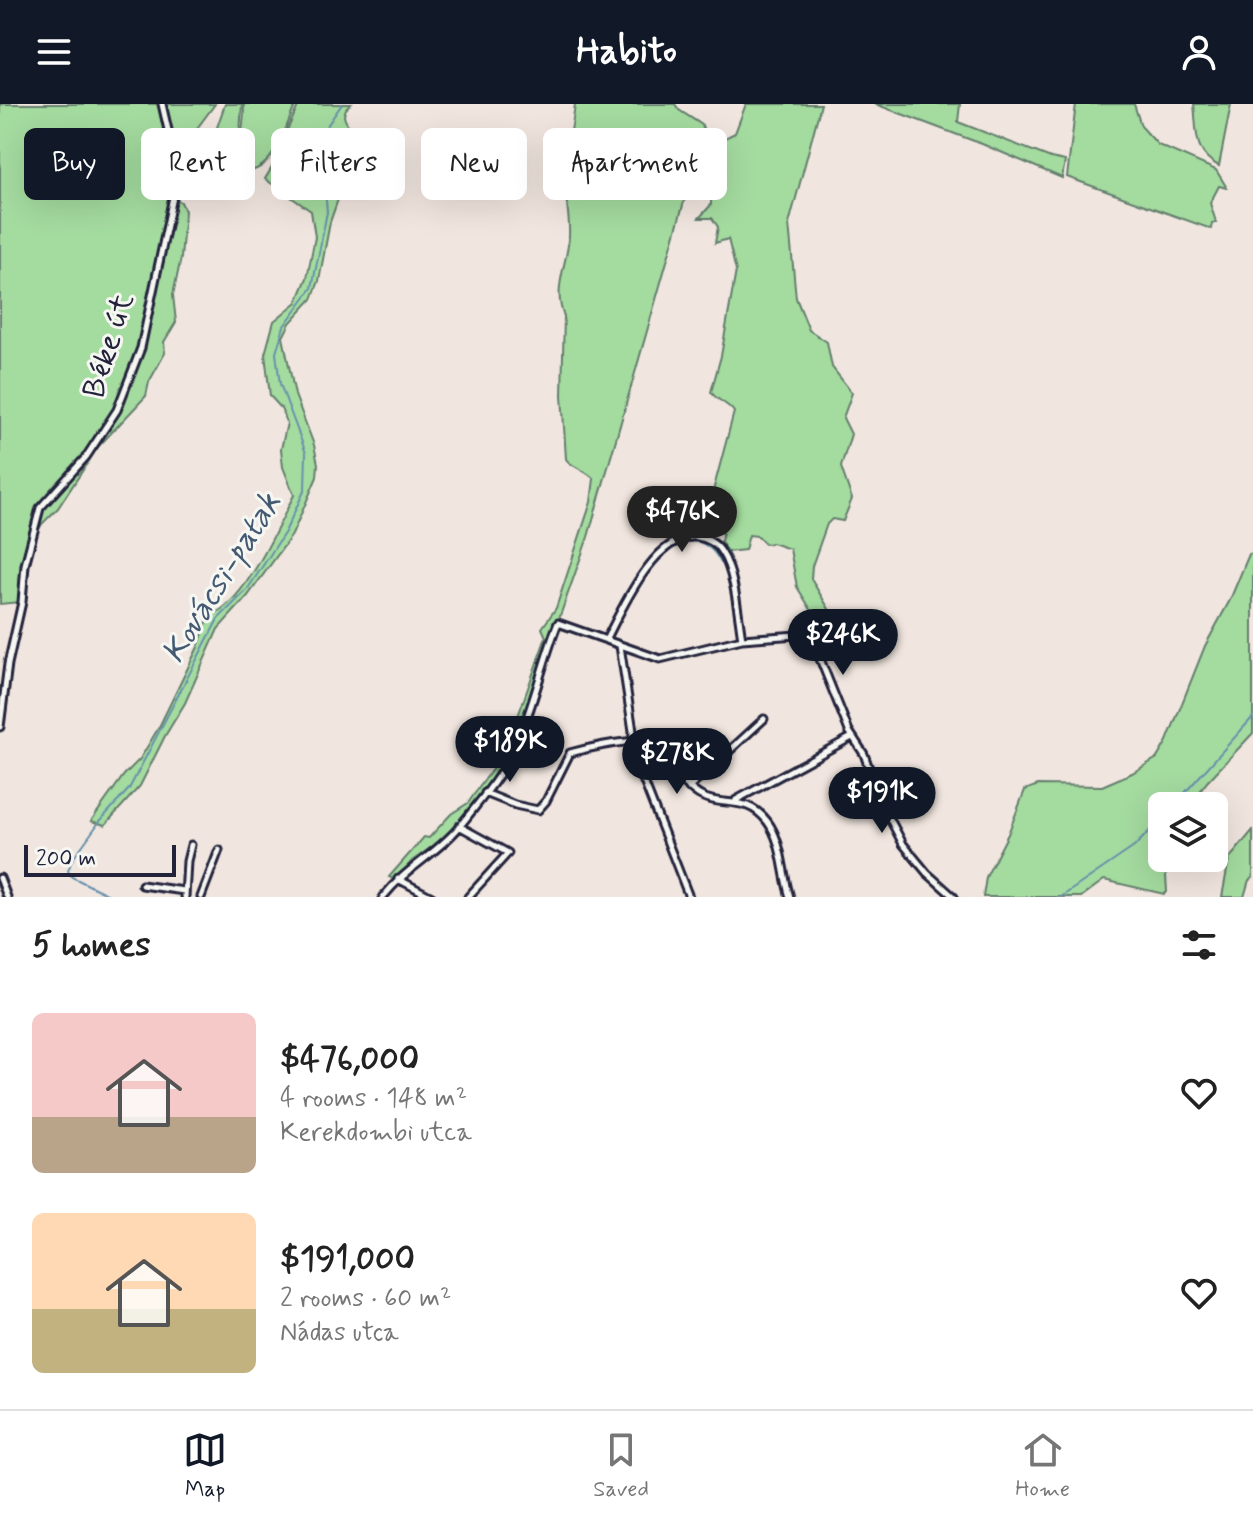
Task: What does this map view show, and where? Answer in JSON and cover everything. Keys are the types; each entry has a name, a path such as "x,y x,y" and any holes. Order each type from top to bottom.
{"street":[{"name":"Béke út","path":"0,727 8,664 22,602 25,565 40,508 86,457 117,410 141,348 174,192 168,130 162,104"},
{"path":"606,640 632,591 655,559 669,545 693,536 714,544 726,560 742,639"},
{"path":"383,897 398,879 459,826 508,762 558,623 666,659 742,639 810,634 852,737 864,754 880,800 903,844 934,880 954,897"},
{"path":"620,646 632,751 689,897"},
{"path":"689,788 764,719"},
{"path":"735,801 852,737"},
{"path":"485,793 538,810 546,801 570,753 633,741 646,746 689,788 706,798 735,801 756,810 770,827 790,897"},
{"path":"459,826 508,853 468,897"},
{"path":"184,894 191,845"},
{"path":"142,885 198,897 219,850"},
{"path":"0,878 7,897"},
{"path":"398,879 432,897"}],"green space":[{"path":"0,104 158,104 163,128 141,128 141,200 177,200 185,211 181,258 173,295 176,322 164,342 165,353 149,382 146,396 98,447 58,508 42,524 23,556 20,602 0,604"},
{"path":"164,104 215,104 197,128 171,128"},
{"path":"225,104 242,104 240,128 217,128"},
{"path":"244,104 296,104 286,128 271,128 271,156 255,169 255,128 242,128"},
{"path":"299,104 351,104 344,113 350,128 288,128"},
{"path":"575,104 675,104 703,128 571,128"},
{"path":"746,104 821,104 789,224 796,298 809,330 827,342 832,367 852,393 843,418 851,434 841,467 852,499 843,521 832,519 827,524 812,566 811,579 841,629 821,626 797,587 790,549 765,544 757,536 749,535 745,550 727,552 721,541 728,508 712,495 734,412 711,392 721,356 736,271 728,239 715,243 718,227 712,218 699,218 711,205 711,200 727,200 727,137 735,133"},
{"path":"875,104 960,104 958,122 1065,161 1062,178 982,144"},
{"path":"1076,104 1134,104 1141,126 1158,145 1216,170 1227,188 1219,186 1210,203 1216,222 1212,223 1211,229 1067,177"},
{"path":"1194,104 1231,104 1219,166 1200,148"},
{"path":"271,169 271,183 265,179"},
{"path":"295,200 338,200 312,299 290,323 283,337 295,395 314,445 317,477 292,535 247,597 218,629 185,703 140,786 105,825 91,821 124,775 140,759 198,647 209,616 222,609 247,581 294,495 283,467 281,449 287,423 282,409 270,396 265,354 274,321 297,302 307,278 315,237 311,211"},
{"path":"566,200 685,200 588,537 517,737 506,759 451,833 412,861 395,880 389,877 424,837 429,838 451,814 468,803 506,750 546,637 542,628 556,608 591,502 594,479 566,459 562,395 564,316 560,296 569,236"},
{"path":"1253,553 1253,733 1200,792 1148,792 1148,872 1167,872 1167,892 1164,894 1104,880 1081,897 983,897 986,877 1008,834 1025,790 1038,785 1102,786 1157,758 1249,554"},
{"path":"1253,830 1253,878 1249,880 1244,897 1222,897 1229,859"}],"waterway":[{"name":"Kovácsi-patak","path":"113,897 72,877 68,871 72,860 100,821 129,789 218,619 247,590 285,532 305,489 306,453 280,384 276,353 284,326 312,288 327,212 320,136 342,104"},
{"path":"669,551 684,542 698,542 711,549 721,563"},
{"path":"1186,792 1253,717"},
{"path":"1061,897 1134,847 1148,832"}]}
